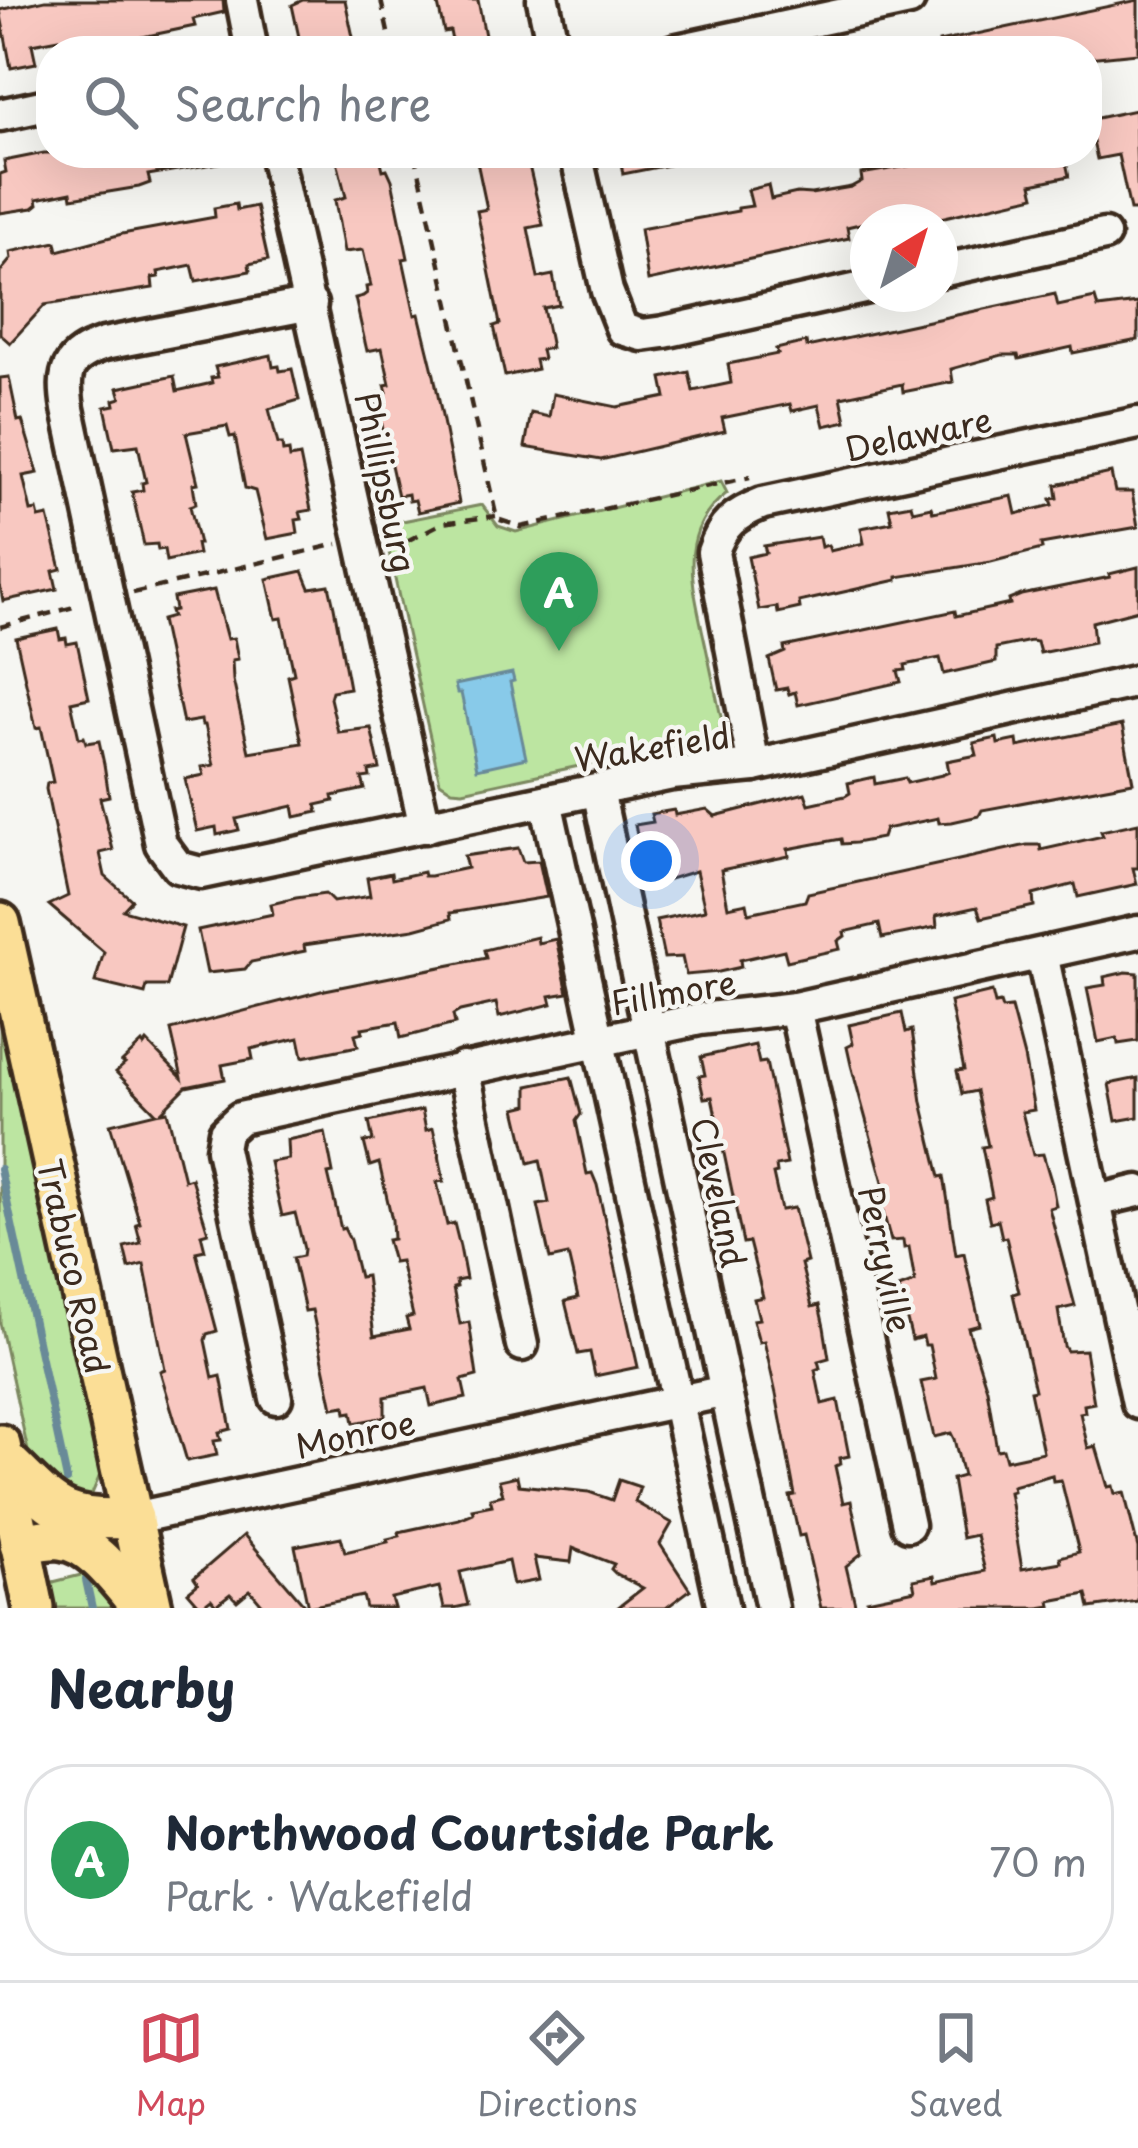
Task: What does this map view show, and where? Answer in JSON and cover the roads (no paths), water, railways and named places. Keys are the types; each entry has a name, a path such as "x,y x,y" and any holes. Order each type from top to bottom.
{"main road":[{"name":"Trabuco Road","path":"0,923 152,1608"},
{"path":"1,1451 51,1503 76,1518 133,1518"},
{"path":"1,1451 10,1546 34,1608"},
{"path":"10,1546 59,1539 74,1543 104,1565 142,1608"}],"street":[{"path":"242,0 249,36"},
{"path":"543,0 551,36"},
{"path":"742,36 909,0"},
{"path":"0,115 36,107"},
{"name":"Phillipsburg","path":"279,168 425,827"},
{"path":"580,168 607,290 622,329 641,334 664,332 850,291"},
{"path":"958,267 1104,235"},
{"name":"Wakefield","path":"311,304 104,344 82,351 68,367 64,386 68,409 161,844 178,867 201,873 672,774 754,766 1138,681"},
{"name":"Delaware","path":"754,766 713,553 720,530 739,512 1138,423"},
{"name":"Cleveland","path":"598,790 772,1608"},
{"path":"546,801 722,1608"},
{"name":"Fillmore","path":"276,1398 222,1149 225,1132 240,1118 700,1019 795,1009 1138,932"},
{"path":"1042,954 1138,1403"},
{"name":"Perryville","path":"795,1009 908,1525"},
{"path":"464,1068 522,1345"},
{"path":"1096,1201 1138,1191"},
{"name":"Monroe","path":"10,1546 726,1391"}],"water":[{"path":"512,673 526,758 477,769 461,693 455,685"}],"waterway":[{"path":"0,1169 67,1480"},
{"path":"86,1580 92,1608"}],"place":[{"name":"Northwood Courtside Park","path":"559,651"}]}
